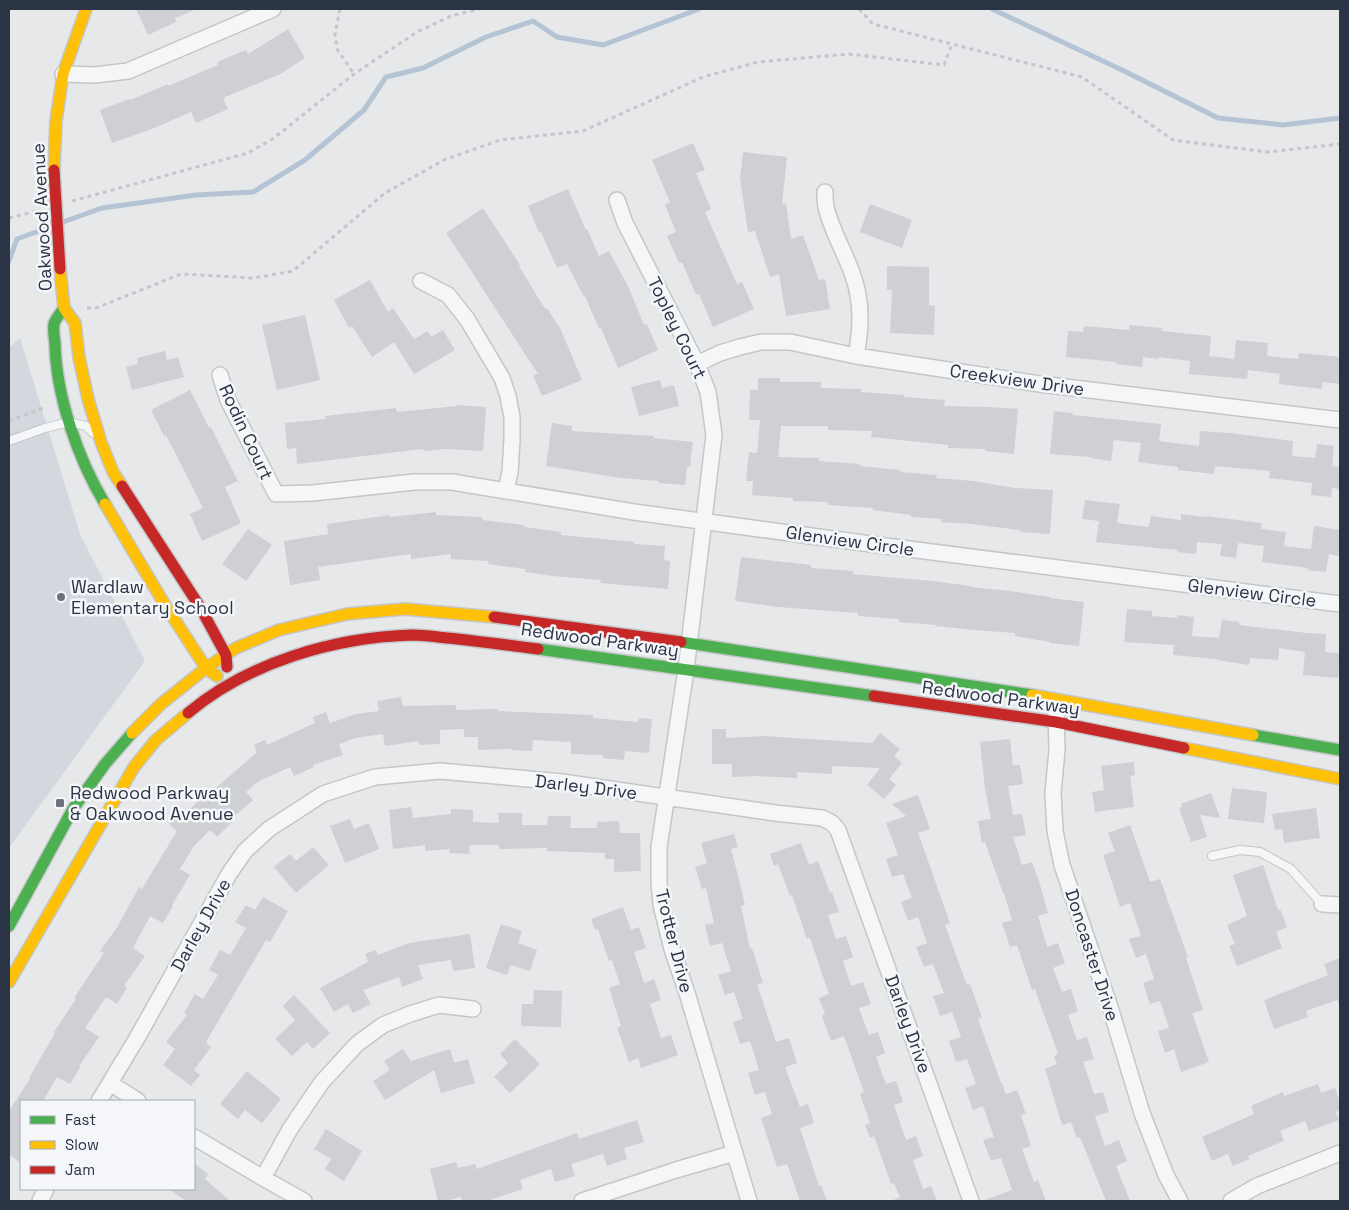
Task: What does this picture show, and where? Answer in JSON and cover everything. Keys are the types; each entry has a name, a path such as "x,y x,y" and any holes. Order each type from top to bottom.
{"main road":[{"name":"Oakwood Avenue","path":"86,9 63,74 56,121 54,170 64,308 75,323 79,357 88,399 101,442 118,479 200,607 226,654 229,684"},
{"name":"Oakwood Avenue","path":"64,308 54,322 54,342 57,370 69,422 78,449 94,485 165,605 206,668 229,684"},
{"name":"Redwood Parkway","path":"9,926 73,809 106,764 132,733 161,704 206,668 236,648 279,630 347,614 405,609 580,628 740,650 1056,699 1340,750"},
{"name":"Redwood Parkway","path":"9,982 136,764 156,740 193,709 229,684 266,666 314,650 362,638 415,635 468,640 1056,722 1340,779"}],"street":[{"path":"63,74 95,75 128,71 273,9"},
{"path":"824,192 826,209 858,293 860,314 856,356"},
{"name":"Topley Court","path":"617,200 625,223 697,364 708,392 714,435 688,644"},
{"path":"420,281 448,295 467,319 502,378 512,417 510,472 506,490"},
{"name":"Creekview Drive","path":"697,364 720,353 761,342 790,342 856,356 1040,384 1340,420"},
{"name":"Rodin Court","path":"220,375 228,400 276,494 312,493 361,487"},
{"name":"Glenview Circle","path":"361,487 414,482 452,482 634,512 893,548 1340,604"},
{"name":"Trotter Drive","path":"688,644 686,670 659,847 661,905 672,949 749,1201"},
{"name":"Doncaster Drive","path":"1056,699 1057,750 1053,793 1055,831 1062,865 1110,1007 1142,1113 1166,1175 1180,1201"},
{"name":"Darley Drive","path":"100,1100 138,1038 229,874 245,851 269,829 323,794 375,777 440,772 562,782 775,814 822,818 832,822 838,830 971,1201"},
{"path":"1322,904 1340,905"},
{"path":"263,1178 290,1129 322,1082 357,1044 383,1025 439,1005 473,1008"},
{"path":"110,1083 136,1100"},
{"path":"195,1138 304,1201"},
{"path":"582,1201 734,1153"},
{"path":"1231,1201 1257,1186 1340,1153"}],"lane":[{"path":"9,441 45,428 69,422 86,426 101,442"},
{"path":"1212,856 1240,850 1260,852 1291,868 1322,904"}],"path":[{"path":"340,9 335,34 337,49 354,74"},
{"path":"66,202 248,154 274,138 354,74 417,32 451,16 479,9"},
{"path":"859,9 873,24 1082,77 1173,140 1268,152 1340,144"},
{"path":"64,308 96,308 181,274 254,278 293,271 385,193 444,160 500,140 583,131 703,77 758,62 849,54 944,65 952,44"},
{"path":"9,218 47,208"},
{"path":"9,421 46,407"}],"shaded area":[{"name":"Wardlaw Elementary School","path":"20,338 80,534 145,661 9,848 9,348"}],"building":[{"path":"136,9 197,9 175,18 176,22 148,35"},
{"path":"288,29 305,58 280,74 223,98 228,109 196,123 191,112 152,129 112,143 100,110 168,84 168,86 218,65 217,62 246,50 248,54"},
{"path":"693,143 705,170 696,173 711,209 705,212 737,284 742,282 754,309 713,327 699,294 696,295 682,262 679,263 667,236 676,232 665,205 670,202 652,160"},
{"path":"743,152 787,157 782,204 786,203 791,239 803,235 819,280 825,279 830,309 786,316 779,274 770,277 755,231 748,232 740,178"},
{"path":"568,189 599,256 609,251 628,286 644,325 647,324 658,350 618,368 585,296 567,264 557,268 528,206"},
{"path":"870,204 912,220 902,248 860,232"},
{"path":"483,208 520,265 545,309 547,308 561,330 582,380 542,396 533,375 538,374 446,233"},
{"path":"887,266 929,267 929,305 935,306 934,335 890,333 892,290 887,290"},
{"path":"370,280 388,312 393,308 414,339 428,331 431,337 443,330 455,350 414,374 394,342 372,357 352,326 349,328 334,300"},
{"path":"305,315 320,380 277,390 262,325"},
{"path":"1130,325 1162,328 1162,331 1211,336 1209,356 1234,359 1236,340 1268,343 1267,356 1298,359 1299,353 1340,357 1340,384 1322,382 1322,389 1279,384 1280,374 1248,370 1247,379 1189,374 1190,361 1159,357 1159,359 1143,357 1142,367 1116,364 1117,362 1066,357 1068,331 1083,332 1084,326 1129,330"},
{"path":"165,351 167,360 178,357 184,377 132,390 126,367 138,364 137,358"},
{"path":"758,378 780,378 780,382 821,382 821,388 861,389 861,392 945,400 944,406 1018,409 1014,454 985,451 985,449 948,448 948,445 871,437 872,431 828,430 828,426 781,426 778,457 819,458 819,461 860,464 860,466 900,470 900,472 937,475 936,478 974,481 1014,488 1053,490 1050,534 941,522 942,519 911,517 911,515 873,510 873,508 828,505 828,502 793,501 793,498 752,495 753,481 746,481 749,452 757,453 760,420 749,420 750,390 758,390"},
{"path":"660,380 662,388 674,385 679,406 639,416 631,387"},
{"path":"190,390 238,481 225,487 241,523 202,541 190,514 203,508 166,435 164,436 151,410"},
{"path":"457,405 486,407 483,451 444,449 424,451 423,449 297,464 296,448 287,449 285,423 326,419 325,416 396,408 397,412"},
{"path":"1054,411 1073,413 1073,415 1161,424 1159,441 1199,446 1200,431 1293,441 1292,456 1315,458 1317,444 1334,446 1332,466 1340,467 1340,489 1332,488 1331,497 1311,495 1312,483 1269,478 1270,471 1215,466 1214,474 1178,470 1178,467 1138,462 1141,443 1114,440 1111,461 1091,457 1050,454"},
{"path":"552,423 572,426 572,431 654,436 654,438 693,442 690,467 687,467 685,485 621,478 546,466"},
{"path":"1085,500 1120,504 1117,523 1149,527 1151,516 1181,520 1181,514 1262,523 1261,529 1286,532 1284,546 1311,549 1314,526 1340,530 1340,556 1329,554 1326,572 1262,562 1264,546 1238,543 1236,558 1220,556 1222,544 1197,542 1196,554 1177,552 1178,550 1096,542 1099,521 1082,519"},
{"path":"436,512 436,515 482,517 482,520 561,532 561,535 665,546 664,560 670,561 668,589 600,583 601,580 525,572 526,569 488,564 488,561 451,559 451,554 411,559 411,554 318,567 320,580 290,585 284,541 328,534 327,524 390,515 390,517"},
{"path":"248,529 272,545 246,581 222,564"},
{"path":"741,557 811,565 811,568 853,571 853,574 932,581 1084,602 1079,646 1050,643 1015,636 1015,633 899,622 899,619 858,616 858,613 778,607 735,601"},
{"path":"1127,609 1152,611 1152,616 1177,618 1177,615 1194,617 1192,636 1219,638 1222,620 1239,622 1239,625 1326,634 1325,652 1340,653 1338,678 1303,675 1305,652 1279,648 1278,660 1250,658 1249,665 1217,659 1173,655 1174,645 1124,642"},
{"path":"401,697 403,706 456,705 456,710 498,709 498,711 593,715 593,718 638,722 639,718 652,719 649,753 625,751 624,760 602,758 603,755 571,754 571,742 533,740 532,751 512,749 478,750 478,737 464,737 464,729 440,730 440,744 419,745 419,741 385,746 383,734 355,738 339,744 343,755 313,765 314,767 294,776 290,767 259,781 246,792 253,800 231,819 233,821 217,837 210,830 194,846 180,869 190,875 163,923 150,916 133,948 145,956 124,986 127,988 117,1004 106,997 85,1028 99,1037 79,1066 81,1066 70,1084 57,1077 44,1100 20,1100 20,1162 9,1155 9,1111 30,1079 54,1032 76,999 74,998 104,953 100,951 118,926 139,887 142,889 177,831 169,824 184,809 187,812 205,794 207,796 257,752 254,745 265,740 267,745 315,723 313,717 326,712 330,723 356,714 379,711 377,701"},
{"path":"712,729 726,729 726,738 764,736 872,743 880,733 900,749 894,756 902,763 889,779 896,785 884,799 867,785 880,768 832,766 832,774 797,772 797,778 732,777 732,764 712,764"},
{"path":"1010,739 1013,765 1020,765 1023,784 1008,786 1013,815 1022,814 1026,835 1013,837 1022,865 1032,862 1039,881 1048,913 1038,916 1047,947 1058,943 1065,963 1053,968 1062,992 1071,989 1078,1011 1068,1015 1077,1040 1087,1037 1094,1059 1083,1062 1094,1094 1103,1092 1109,1112 1095,1116 1105,1146 1119,1140 1127,1161 1116,1166 1130,1201 1106,1201 1080,1137 1077,1138 1071,1122 1062,1125 1045,1069 1057,1064 1054,1056 1058,1054 1035,989 1032,990 1017,945 1010,947 1002,923 1012,920 985,842 982,843 978,821 991,819 985,789 980,742"},
{"path":"1134,762 1135,775 1130,776 1134,807 1095,812 1092,792 1104,790 1101,766"},
{"path":"1232,788 1267,792 1264,823 1228,819"},
{"path":"1211,793 1220,818 1200,815 1207,837 1191,842 1179,808 1182,807 1181,804"},
{"path":"918,795 930,829 918,833 950,923 945,925 967,985 970,984 982,1018 978,1019 1001,1083 1006,1094 1017,1090 1026,1114 1021,1115 1031,1146 1022,1149 1034,1182 1038,1180 1046,1201 985,1201 1012,1190 1001,1158 991,1161 983,1140 994,1137 983,1106 973,1110 965,1088 976,1084 967,1059 956,1062 949,1041 961,1037 952,1012 940,1016 933,996 944,993 933,964 924,967 916,947 927,943 918,917 908,921 901,902 912,898 903,874 892,877 886,859 898,855 886,823 906,816 892,804"},
{"path":"411,807 413,818 451,814 451,809 473,810 473,822 499,823 498,813 522,813 522,825 547,825 548,816 571,816 570,828 597,828 597,822 619,821 620,833 640,833 641,871 614,872 614,859 605,859 605,853 547,851 547,848 499,849 499,845 470,845 469,854 449,853 450,849 425,851 425,845 393,849 389,810"},
{"path":"1316,808 1320,838 1284,843 1282,829 1275,830 1272,814"},
{"path":"350,819 354,829 369,823 379,849 345,863 330,826"},
{"path":"1130,825 1150,882 1160,879 1188,957 1186,958 1203,1010 1192,1013 1209,1062 1181,1072 1174,1049 1165,1053 1158,1031 1169,1028 1160,1001 1150,1004 1143,983 1154,979 1146,954 1136,958 1129,939 1141,936 1130,903 1120,907 1103,855 1115,851 1108,833"},
{"path":"734,834 738,847 731,849 745,905 741,906 750,949 752,948 763,983 757,984 776,1042 789,1038 797,1063 785,1067 800,1107 808,1104 814,1123 800,1128 819,1186 821,1185 827,1201 800,1201 787,1164 777,1167 761,1118 772,1114 765,1092 755,1095 748,1073 759,1070 750,1041 740,1044 733,1022 743,1019 734,992 725,995 718,975 731,971 722,943 710,946 705,925 714,923 706,888 702,889 695,867 707,863 701,843"},
{"path":"801,843 809,865 818,861 830,893 832,892 839,912 828,915 836,939 846,936 853,957 843,961 851,986 863,982 871,1004 859,1008 869,1035 878,1032 885,1053 876,1057 886,1084 896,1081 903,1102 894,1105 906,1140 916,1136 923,1156 913,1160 923,1189 931,1186 937,1201 893,1201 900,1197 894,1183 891,1184 874,1136 870,1138 865,1125 870,1123 860,1094 864,1092 844,1036 831,1041 822,1016 825,1014 819,998 829,994 810,938 807,939 792,895 790,896 778,864 774,866 770,854"},
{"path":"313,847 329,865 296,893 274,867 290,854 296,861"},
{"path":"1263,865 1278,910 1280,909 1287,927 1276,932 1282,948 1237,966 1229,946 1235,944 1227,925 1247,916 1233,875"},
{"path":"263,897 288,911 270,942 266,940 206,1042 211,1047 194,1070 200,1075 191,1086 163,1065 175,1049 166,1042 187,1015 184,1013 195,994 203,999 218,975 209,970 220,950 230,955 246,928 235,922 246,905 255,910"},
{"path":"623,907 631,930 639,927 646,948 634,952 644,983 654,979 661,1000 650,1004 661,1038 671,1035 678,1055 641,1068 638,1058 629,1062 617,1028 621,1026 609,988 620,984 612,960 609,961 598,929 595,930 591,919"},
{"path":"501,924 522,931 518,943 537,950 530,971 511,965 507,975 486,968"},
{"path":"470,934 475,968 453,971 451,960 418,965 423,979 402,987 399,977 363,990 371,1004 353,1013 348,1004 334,1012 320,988 368,962 365,954 376,950 378,955 409,943"},
{"path":"1340,958 1340,1003 1337,1000 1306,1011 1308,1017 1274,1029 1264,1000 1328,975 1324,964"},
{"path":"534,990 562,991 561,1027 521,1026 522,1004 533,1004"},
{"path":"294,995 330,1033 313,1049 307,1042 292,1056 275,1039 295,1020 283,1006"},
{"path":"515,1039 540,1064 510,1093 494,1077 508,1063 500,1054"},
{"path":"403,1049 411,1061 450,1049 454,1063 468,1059 475,1083 441,1093 434,1070 385,1100 373,1081 390,1070 384,1061"},
{"path":"247,1071 281,1099 262,1123 245,1110 238,1119 220,1104"},
{"path":"1318,1084 1321,1093 1335,1088 1340,1102 1340,1110 1336,1112 1339,1120 1309,1131 1305,1121 1280,1131 1284,1141 1248,1156 1249,1159 1233,1166 1228,1154 1212,1161 1202,1137 1254,1114 1251,1106 1283,1092 1284,1096"},
{"path":"637,1120 644,1142 624,1148 627,1159 607,1166 603,1154 571,1164 575,1176 555,1182 551,1169 520,1180 523,1189 487,1201 462,1201 461,1197 438,1201 430,1169 456,1162 458,1168 475,1164 477,1169 577,1133 579,1139"},
{"path":"326,1129 362,1151 344,1181 325,1169 331,1159 314,1149"},
{"path":"195,1164 208,1174 205,1179 230,1201 186,1201 170,1190 195,1190"}],"waterway":[{"path":"63,222 102,208 196,195 253,192 305,160 364,110 386,77 423,68 486,37 533,21 557,37 603,45 699,9"},
{"path":"992,9 1122,70 1218,118 1283,125 1340,118"},
{"path":"9,261 17,239 53,226"}],"traffic: fast":[{"path":"64,308 54,324 59,384 70,426 78,447 105,504"},
{"path":"681,642 1032,695"},
{"path":"538,649 874,696"},
{"path":"9,926 73,809 105,764 132,733"},
{"path":"1253,735 1340,750"}],"traffic: slow":[{"path":"54,170 56,121 63,74 86,9"},
{"path":"60,269 64,308 75,323 79,357 88,399 101,442 113,472 122,486"},
{"path":"105,504 165,605 206,668 217,676"},
{"path":"132,733 161,704 206,668 236,648 279,630 347,614 405,609 494,617"},
{"path":"1032,695 1253,735"},
{"path":"9,982 134,767 156,740 188,713"},
{"path":"1184,748 1340,779"}],"traffic: jam":[{"path":"54,170 60,269"},
{"path":"122,486 200,607 226,655 227,667"},
{"path":"494,617 681,642"},
{"path":"188,713 212,695 265,666 324,647 354,641 417,635 538,649"},
{"path":"874,696 1056,722 1184,748"}],"place":[{"name":"Wardlaw Elementary School","path":"61,597"},
{"name":"Redwood Parkway & Oakwood Avenue","path":"60,803"}]}
